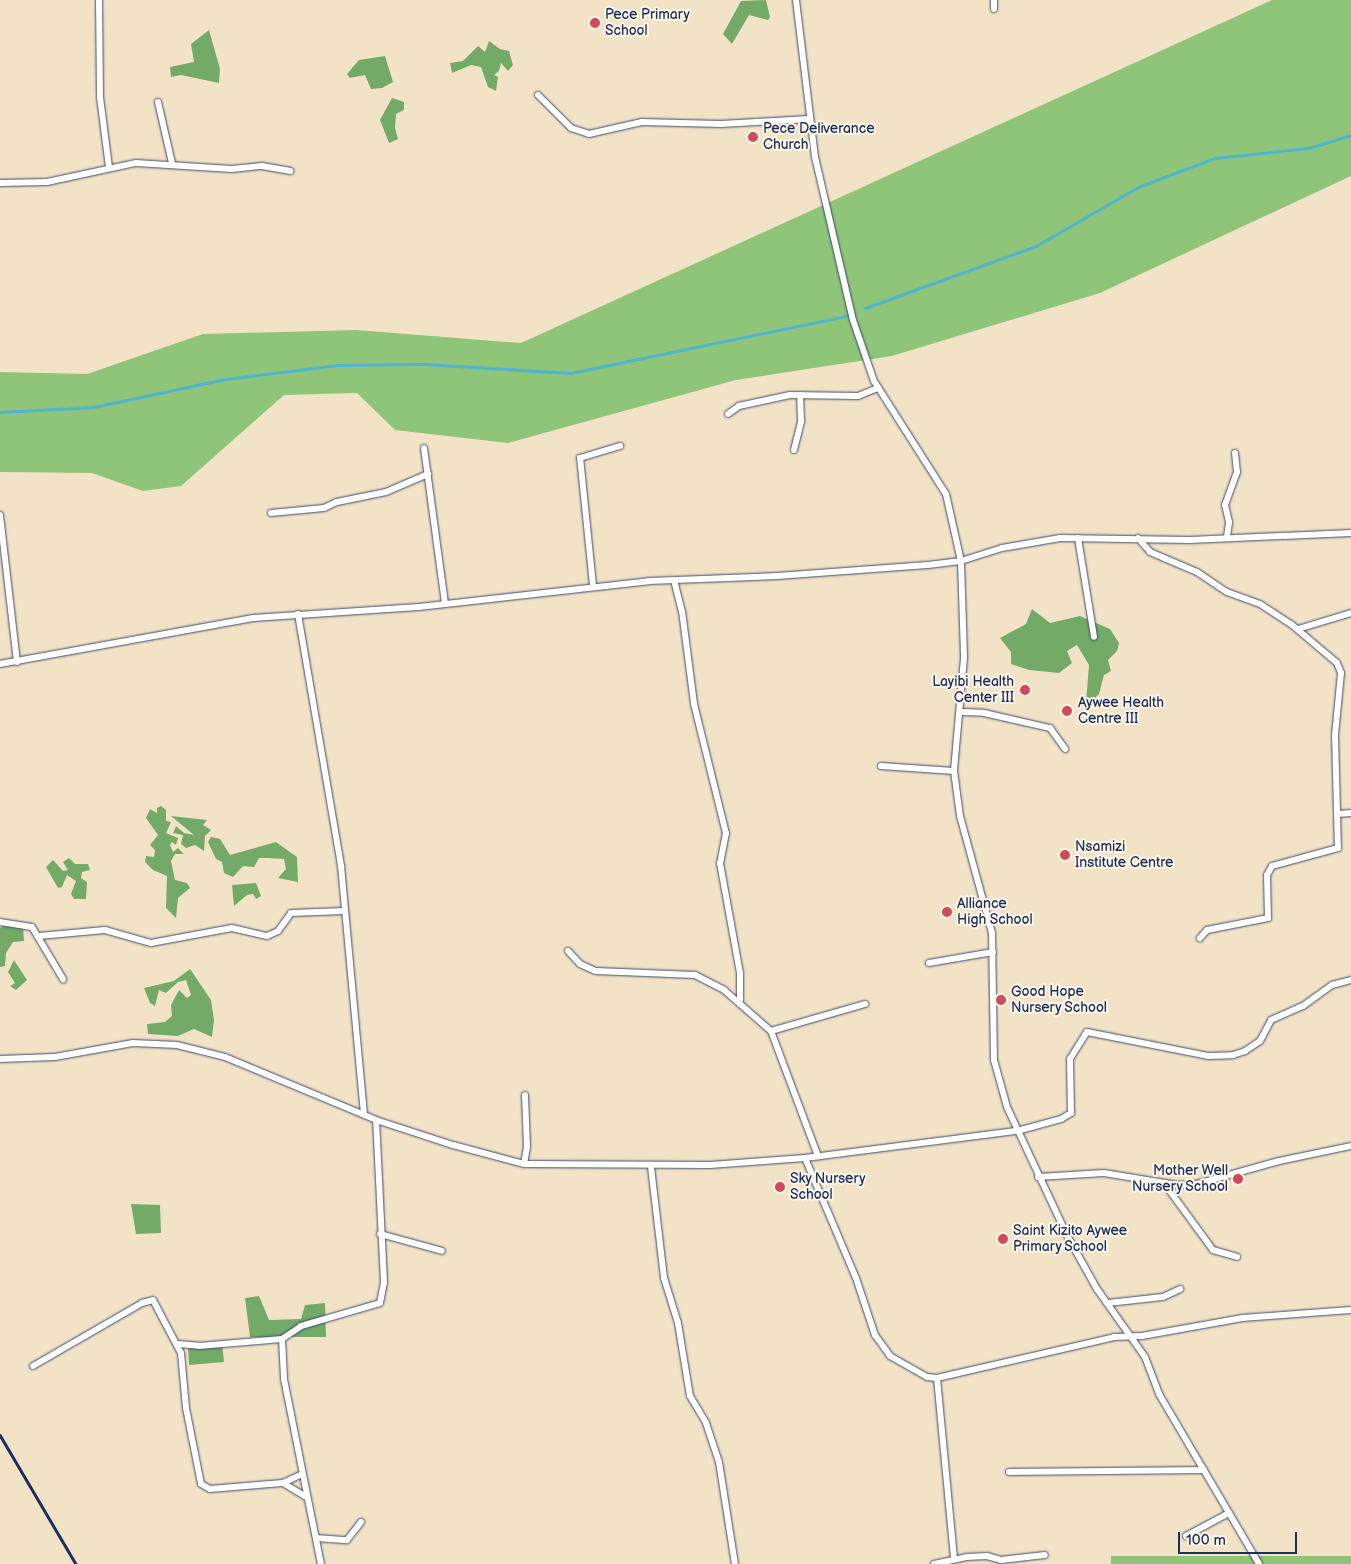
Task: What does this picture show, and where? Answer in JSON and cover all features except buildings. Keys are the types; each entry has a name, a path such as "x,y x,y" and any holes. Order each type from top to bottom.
{"street":[{"path":"99,0 102,38 100,97 109,166"},
{"path":"796,0 809,119 817,171 848,304 878,388 938,478 951,512 961,561 964,658 961,712 954,771 960,816 988,910 993,952 994,1060 1007,1107 1038,1177 1068,1237 1128,1335 1145,1357 1159,1394 1260,1564"},
{"path":"994,0 994,9"},
{"path":"538,95 571,128 589,134 642,122 721,124 809,119"},
{"path":"158,102 172,163"},
{"path":"0,183 64,180 109,166 172,163 232,169 262,166 291,171"},
{"path":"728,414 739,406 800,395 858,396 878,388"},
{"path":"794,450 801,421 800,395"},
{"path":"593,585 580,458 620,446"},
{"path":"424,448 445,603"},
{"path":"1228,537 1225,506 1237,472 1235,453"},
{"path":"270,513 324,508 337,502 386,492 428,474"},
{"path":"0,515 17,662"},
{"path":"0,664 162,633 253,618 445,603 593,585 838,573 961,561 1002,548 1078,538 1228,537 1351,533"},
{"path":"1078,538 1094,638"},
{"path":"1138,538 1150,552 1197,572 1227,592 1260,604 1298,630 1340,668 1342,687 1335,735 1338,848 1282,860 1268,868 1268,918 1207,930 1200,938"},
{"path":"674,580 682,611 687,670 726,833 720,862 740,973 740,1004"},
{"path":"1298,630 1351,613"},
{"path":"298,614 341,866 364,1114"},
{"path":"961,712 984,712 1050,728 1065,749"},
{"path":"881,766 954,771"},
{"path":"1338,814 1351,813"},
{"path":"39,936 105,930 152,943 232,928 267,936 278,931 291,914 344,911"},
{"path":"0,922 26,925 39,936 62,979"},
{"path":"568,951 580,964 596,971 695,975 724,990 771,1031 818,1156"},
{"path":"929,963 993,952"},
{"path":"0,1059 55,1057 120,1044 177,1045 225,1057 376,1120 453,1146 524,1164 651,1167 804,1158 1017,1131 1070,1115 1070,1058 1081,1039 1090,1031 1208,1056 1233,1055 1245,1051 1260,1041 1271,1020 1304,1006 1329,986 1351,980"},
{"path":"771,1031 866,1004"},
{"path":"524,1095 527,1147 524,1164"},
{"path":"178,1344 199,1346 282,1339 301,1326 380,1303 384,1282 380,1234 376,1120"},
{"path":"1038,1177 1104,1173 1164,1183 1197,1184 1279,1161 1351,1146"},
{"path":"804,1158 883,1349 922,1375 937,1378 973,1367 1128,1335 1142,1336 1242,1318 1351,1310"},
{"path":"651,1167 664,1278 678,1323 690,1396 710,1432 720,1462 735,1564"},
{"path":"1164,1183 1213,1250 1236,1256"},
{"path":"380,1234 442,1251"},
{"path":"1108,1303 1163,1297 1180,1289"},
{"path":"33,1366 150,1300 157,1302 178,1344 201,1484 210,1489 283,1483 302,1474"},
{"path":"282,1339 284,1379 305,1496 321,1564"},
{"path":"937,1378 954,1559"},
{"path":"1009,1472 1204,1470"},
{"path":"283,1483 305,1496"},
{"path":"1186,1536 1229,1513"},
{"path":"316,1538 347,1540 361,1522"},
{"path":"934,1564 954,1559 987,1556 1001,1560 1045,1556"}],"green space":[{"path":"766,0 770,17 768,20 749,15 732,44 723,34 741,1"},
{"path":"1272,0 1351,0 1351,176 1100,293 892,356 736,380 508,443 395,430 357,393 284,395 181,486 143,491 92,473 0,472 0,372 87,374 203,334 356,330 521,343"},
{"path":"209,30 220,69 219,83 181,75 171,77 170,67 194,62 191,44"},
{"path":"489,41 500,49 509,51 513,65 508,71 501,63 499,71 494,75 498,77 496,91 488,87 481,67 471,65 452,73 450,63 463,61 478,46 485,52"},
{"path":"385,56 393,82 382,88 371,89 365,75 350,78 347,74 359,60"},
{"path":"392,98 404,102 404,110 396,114 395,128 398,139 389,143 380,120"},
{"path":"1032,609 1050,623 1080,616 1110,629 1119,643 1117,651 1108,660 1111,671 1104,675 1099,694 1091,705 1086,703 1089,665 1077,645 1067,651 1072,663 1059,673 1029,670 1011,664 1011,652 1000,638 1026,624"},
{"path":"161,806 166,810 166,821 171,822 166,833 178,838 176,845 172,842 170,845 173,852 178,848 184,854 175,854 171,861 175,880 187,883 190,888 178,898 176,918 166,908 167,876 153,870 145,862 146,856 154,857 155,850 150,845 158,835 146,818 150,809 157,813 157,808"},
{"path":"171,816 207,820 203,825 211,830 205,836 204,851 195,845 186,848 181,844 183,835 173,833 176,826 184,833 194,835"},
{"path":"211,837 220,839 230,855 276,842 297,857 298,882 278,878 286,869 284,859 259,858 254,867 243,866 233,877 224,873 222,862 216,859 208,842"},
{"path":"69,858 75,864 88,864 90,870 82,872 81,878 87,882 86,899 74,899 71,894 76,881 67,875 62,887 58,888 46,867 53,860 63,871 68,870 63,862"},
{"path":"256,883 261,896 256,899 253,894 247,895 234,906 232,885"},
{"path":"10,922 23,926 24,941 13,942 6,953 5,966 0,967 0,928"},
{"path":"14,960 27,980 16,990 10,986 15,983 8,972"},
{"path":"190,969 211,1000 214,1020 212,1037 194,1029 178,1036 148,1034 147,1024 165,1022 172,1016 171,1005 179,990 187,998 191,995 186,980 178,982 166,993 159,990 155,1006 150,1003 144,988 174,981"},
{"path":"131,1204 160,1205 161,1233 136,1234"},
{"path":"259,1296 269,1320 301,1319 305,1305 325,1303 326,1337 250,1337 245,1298"},
{"path":"222,1343 224,1362 189,1365 188,1347"},
{"path":"1111,1556 1351,1556 1351,1564 1111,1564"}],"waterway":[{"path":"865,308 1036,246 1138,187 1215,158 1309,148 1351,135"},
{"path":"0,412 94,407 226,379 337,365 424,364 571,373 850,315"}],"railway":[{"path":"0,1435 76,1564"}],"place":[{"name":"Pece Primary School","path":"595,23"},
{"name":"Pece Deliverance Church","path":"753,137"},
{"name":"Layibi Health Center III","path":"1025,690"},
{"name":"Aywee Health Centre III","path":"1067,711"},
{"name":"Nsamizi Institute Centre","path":"1065,855"},
{"name":"Alliance High School","path":"947,912"},
{"name":"Good Hope Nursery School","path":"1001,1000"},
{"name":"Mother Well Nursery School","path":"1238,1179"},
{"name":"Sky Nursery School","path":"780,1187"},
{"name":"Saint Kizito Aywee Primary School","path":"1003,1239"}]}
